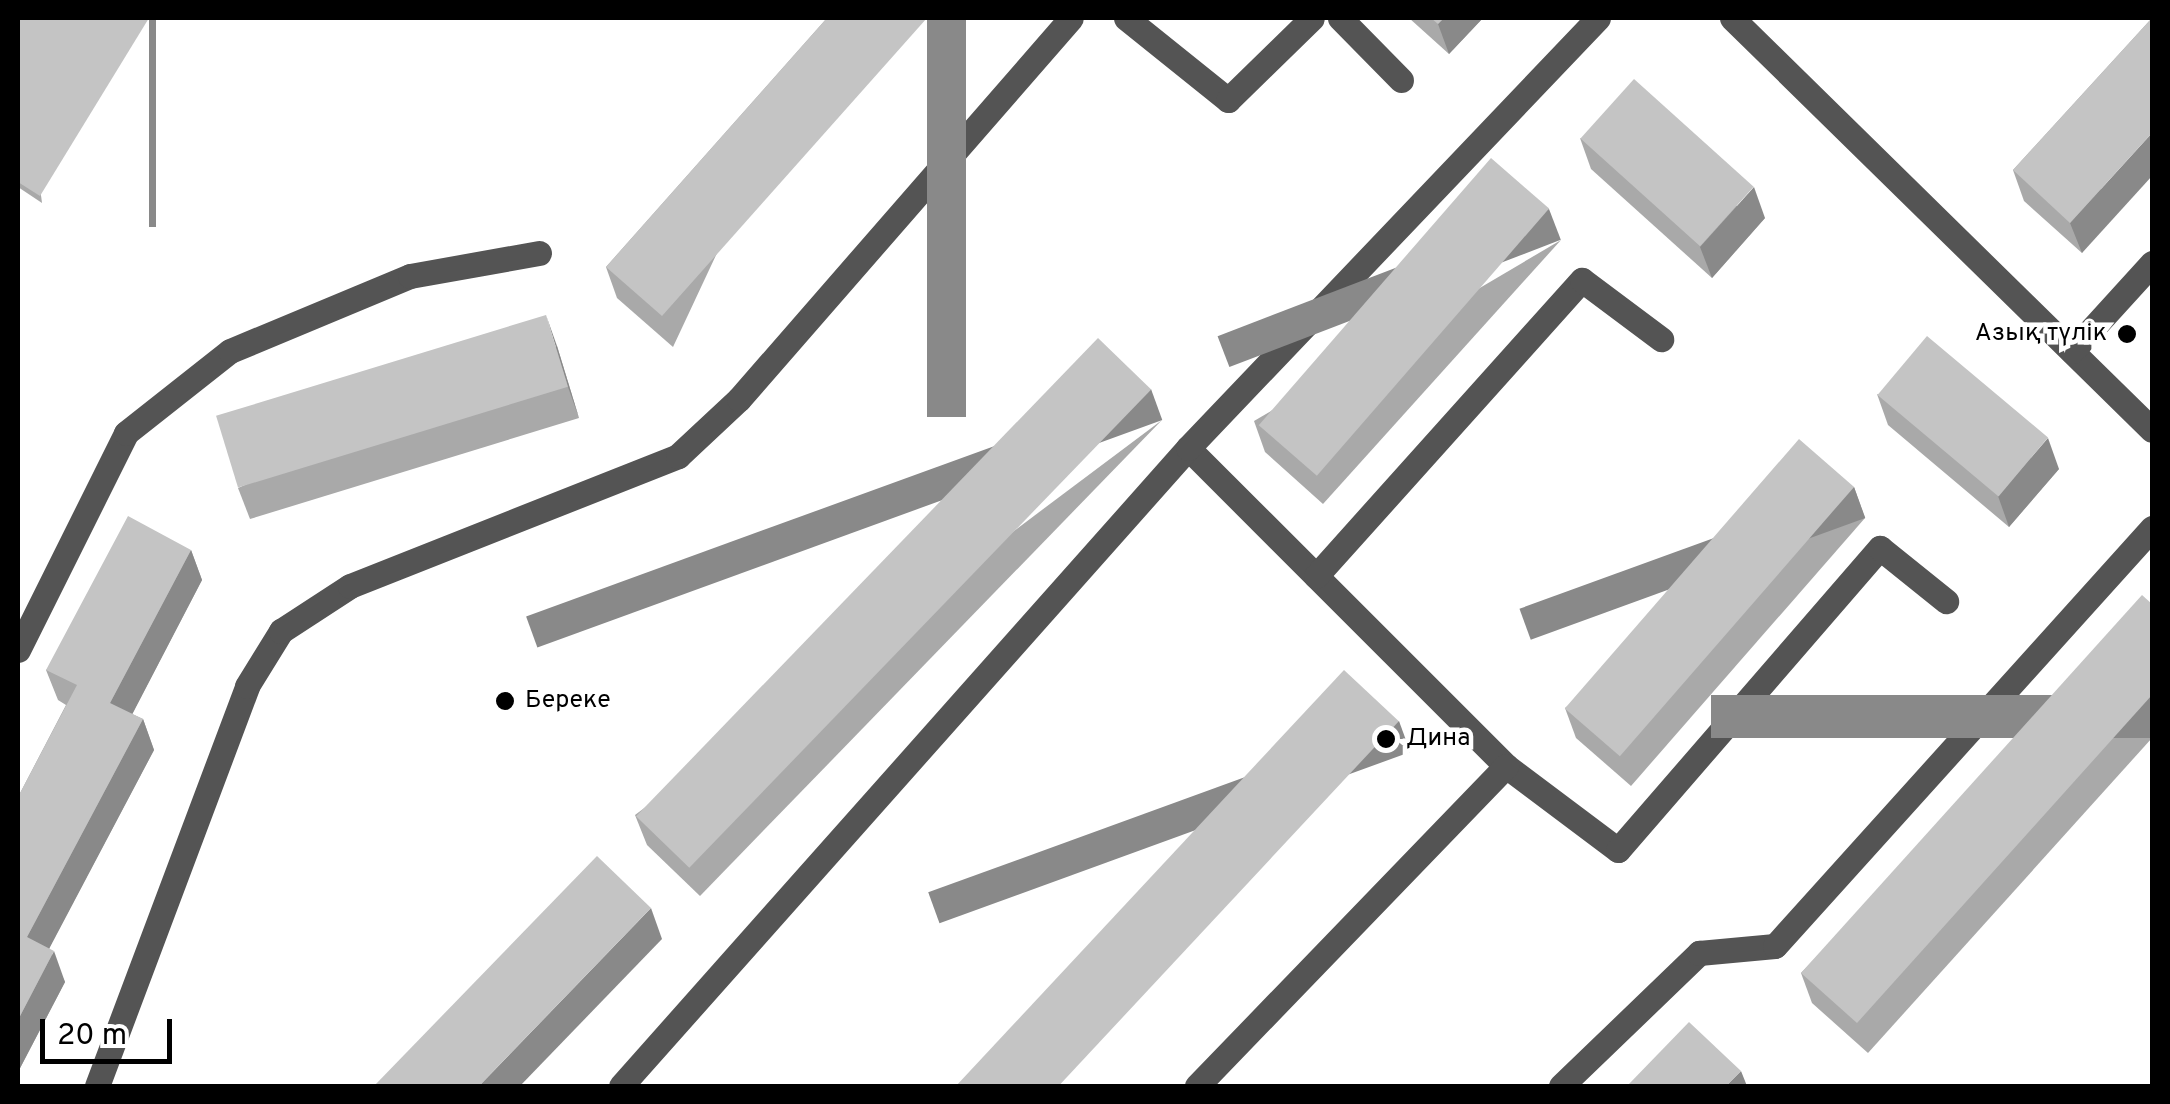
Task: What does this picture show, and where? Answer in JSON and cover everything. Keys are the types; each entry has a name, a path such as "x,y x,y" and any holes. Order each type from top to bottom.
{"street":[{"path":"97,1086 247,686 281,631 350,586 678,456 738,399 1071,18"},
{"path":"1126,18 1228,100 1312,18"},
{"path":"1340,18 1401,80"},
{"path":"620,1086 1188,448 1598,18"},
{"path":"1732,18 2152,430"},
{"path":"18,650 126,433 230,351 410,276 539,252"},
{"path":"2072,351 2152,263"},
{"path":"1316,576 1582,280 1661,339"},
{"path":"1188,448 1506,766 1618,850 1880,548 1946,601"},
{"path":"1562,1086 1699,953 1776,946 2152,528"},
{"path":"1197,1086 1506,766"}],"building":[{"path":"18,18 149,18 40,196 18,182"},
{"path":"827,18 927,18 662,316 606,267"},
{"path":"2152,18 2152,133 2070,223 2013,170"},
{"path":"1634,79 1754,187 1700,246 1580,138"},
{"path":"1491,158 1549,209 1317,476 1259,425"},
{"path":"546,315 568,387 238,488 216,416"},
{"path":"1927,336 2048,438 1999,497 1878,395"},
{"path":"1098,338 1151,389 689,868 636,816"},
{"path":"1799,439 1854,487 1620,756 1565,708"},
{"path":"128,516 191,550 110,703 143,719 27,937 54,951 18,1020 18,797 77,685 46,670"},
{"path":"2142,595 2152,604 2152,695 1857,1023 1801,973"},
{"path":"1344,670 1399,721 1059,1086 956,1086"},
{"path":"597,856 651,908 479,1086 374,1086"},
{"path":"1689,1022 1741,1071 1726,1086 1627,1086"}],"place":[{"name":"Азық түлік","path":"2127,334"},
{"name":"Береке","path":"505,701"},
{"name":"Дина","path":"1386,739"}]}
